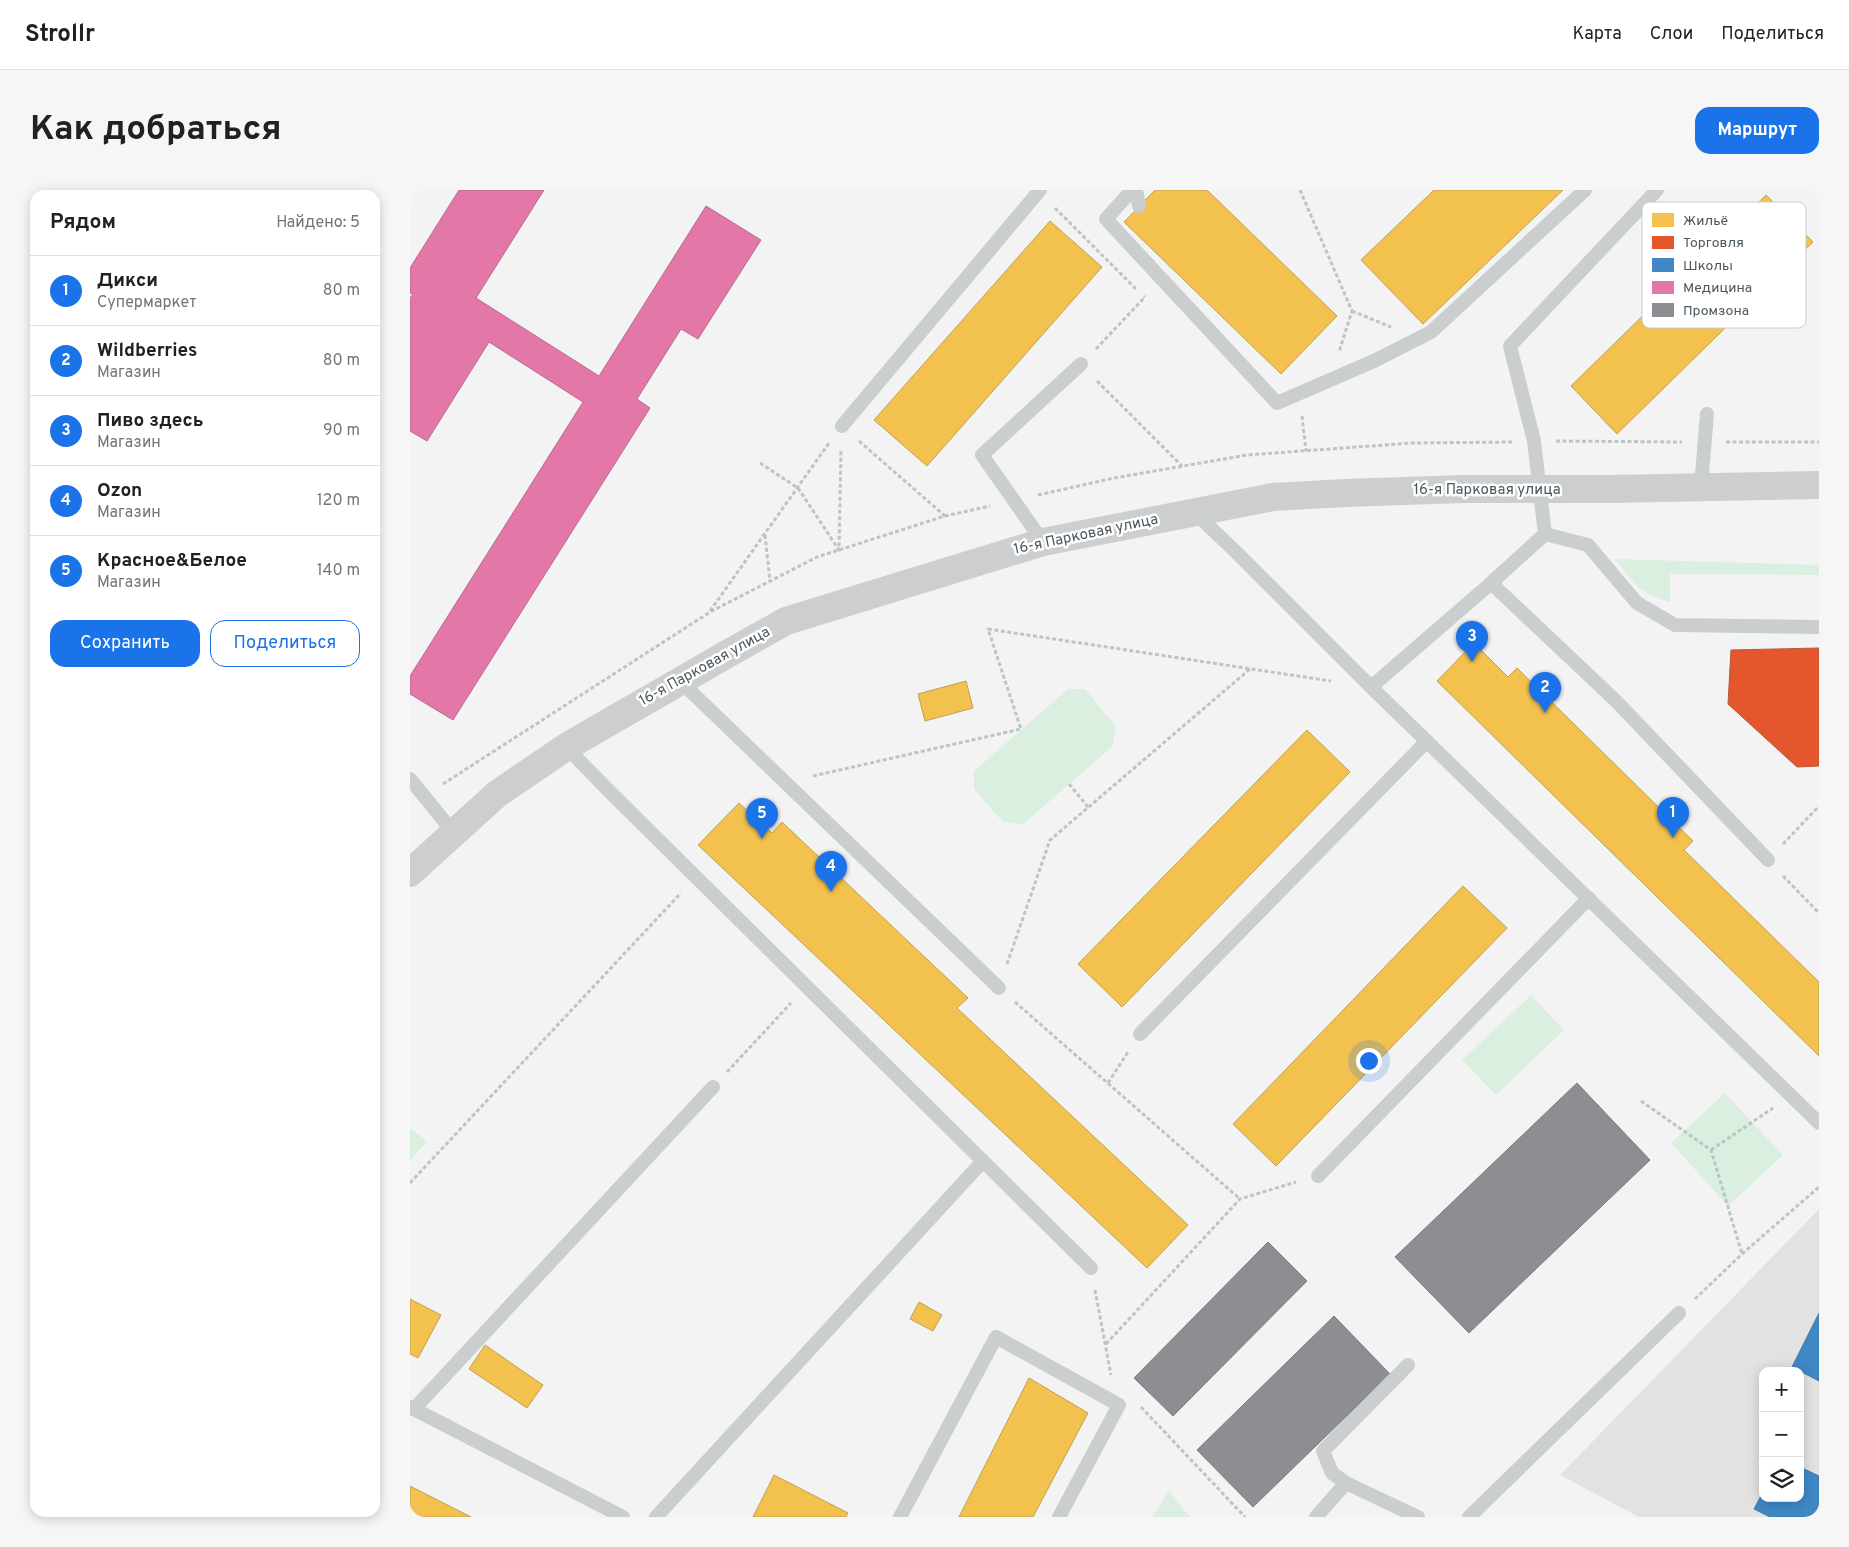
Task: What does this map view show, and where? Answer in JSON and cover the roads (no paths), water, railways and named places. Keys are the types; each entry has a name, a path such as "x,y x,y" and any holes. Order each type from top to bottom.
{"main road":[{"name":"16-я Парковая улица","path":"410,873 496,794 566,747 786,621 1044,542 1273,498 1345,492 1819,485"}],"lane":[{"path":"1132,190 1106,219 1277,403 1374,361 1431,332 1585,190"},
{"path":"1136,190 1139,206"},
{"path":"1646,202 1657,190"},
{"path":"842,426 1039,191"},
{"path":"1545,534 1534,441 1510,346 1642,206"},
{"path":"1044,542 982,455 1081,364"},
{"path":"1702,486 1707,414"},
{"path":"1194,512 1819,1123"},
{"path":"1371,687 1545,534"},
{"path":"1545,534 1588,545 1637,603 1675,625 1819,627"},
{"path":"1491,583 1616,701 1768,860"},
{"path":"680,681 999,988"},
{"path":"1140,1034 1427,741"},
{"path":"566,747 1091,1268"},
{"path":"410,779 454,833"},
{"path":"1318,1176 1588,898"},
{"path":"623,1517 412,1408 713,1087"},
{"path":"656,1517 983,1161"},
{"path":"1469,1517 1679,1313"},
{"path":"900,1517 996,1337 1119,1404 1058,1517"},
{"path":"1408,1365 1323,1452 1332,1473 1346,1482 1418,1517"},
{"path":"1316,1517 1346,1482"}],"place":[{"name":"Пиво здесь","path":"1472,662"},
{"name":"Wildberries","path":"1545,713"},
{"name":"Дикси","path":"1673,838"},
{"name":"Красное&Белое","path":"762,839"},
{"name":"Ozon","path":"831,892"}]}
